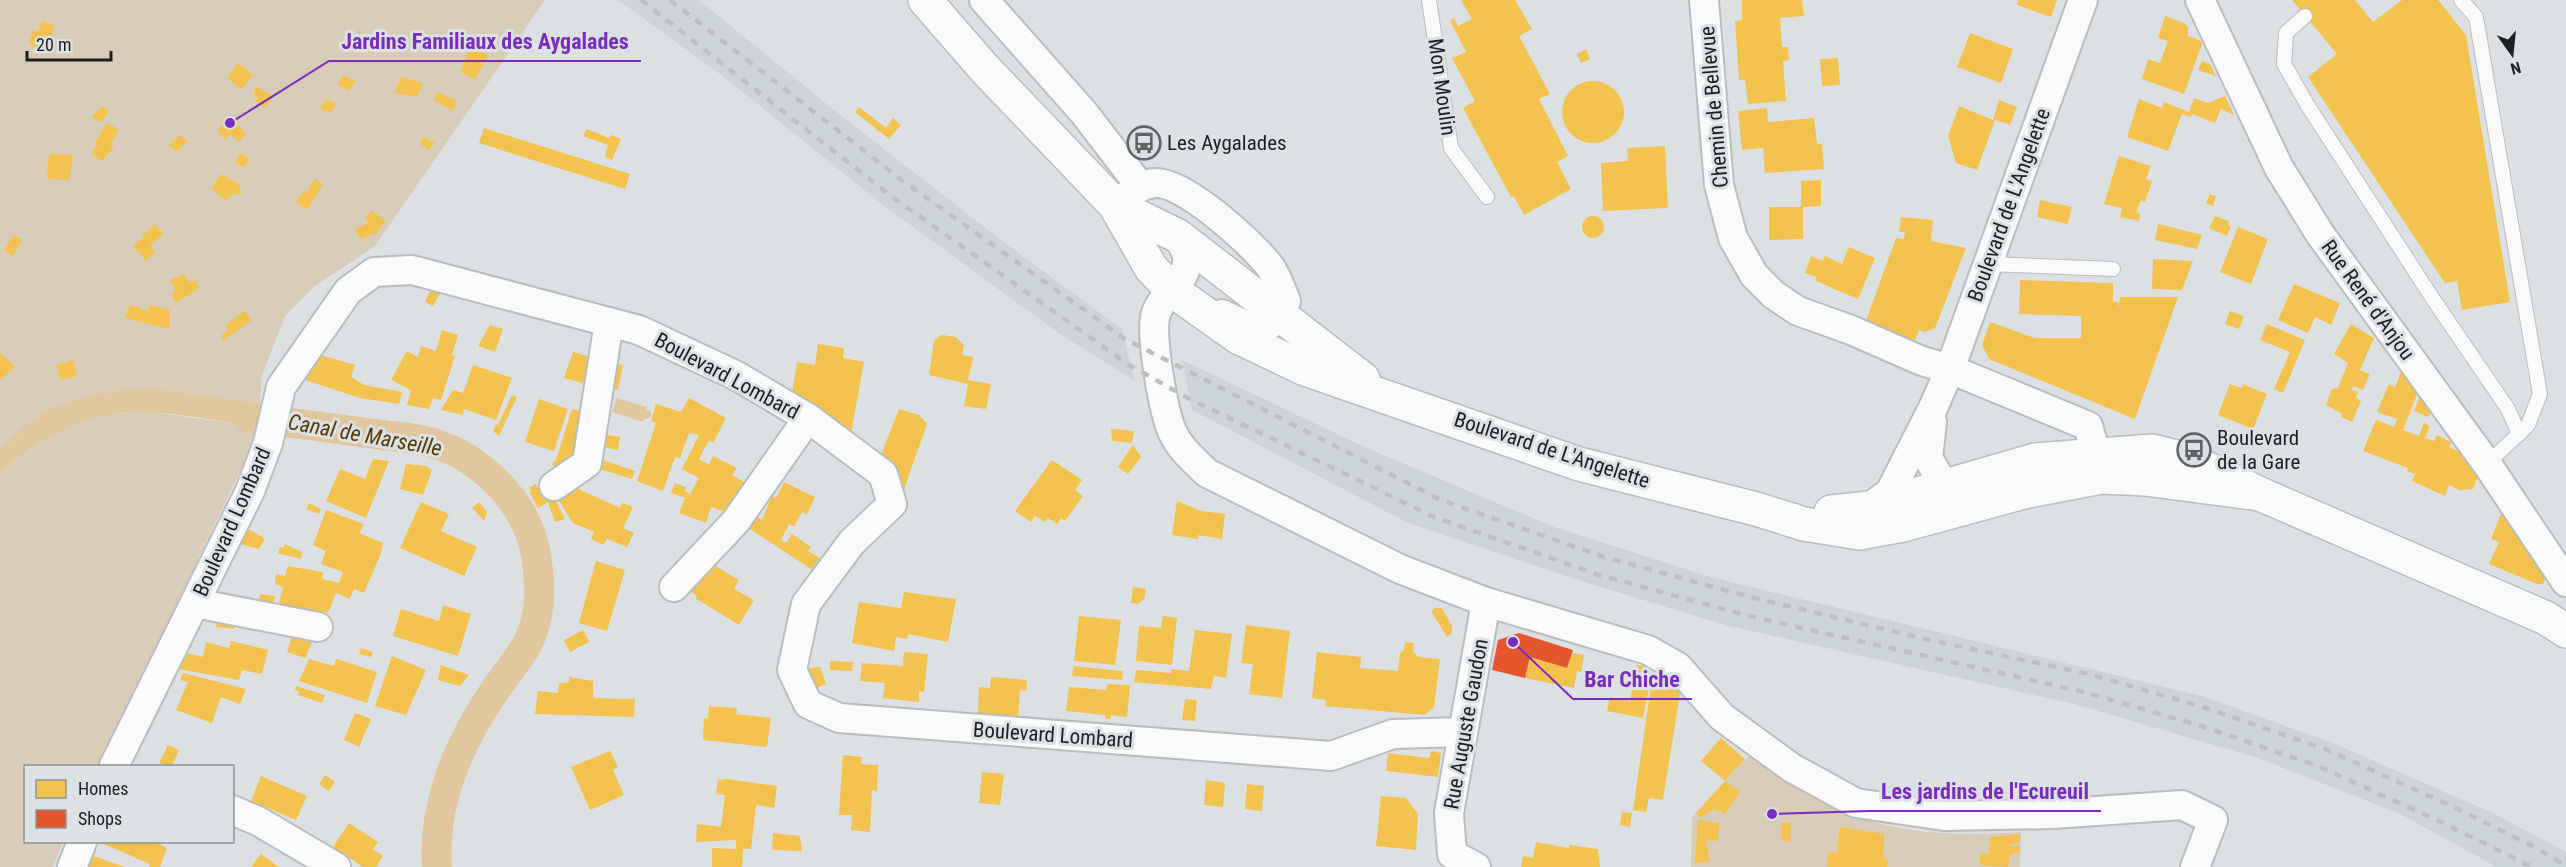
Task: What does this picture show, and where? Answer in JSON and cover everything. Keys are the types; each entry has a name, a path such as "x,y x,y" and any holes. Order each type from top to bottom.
{"main road":[{"path":"925,0 984,68 1127,196"},
{"name":"Boulevard de L'Angelette","path":"1127,196 1383,394"},
{"name":"Boulevard de L'Angelette","path":"1127,196 1151,268 1172,290 1238,338 1305,369 1383,394 1579,464 1756,509 1804,524 1859,533 1903,525 2024,492"},
{"path":"1946,488 2036,460 2152,451 2189,460 2260,494 2565,625"},
{"path":"2024,492 2101,477 2145,479 2260,494"},
{"name":"Boulevard de L'Angelette","path":"1756,509 1843,513 1946,488"}],"street":[{"path":"984,0 1084,113 1127,196 1156,183 1177,190 1224,219 1269,265 1286,300 1281,315 1269,324 1251,328 1172,290"},
{"name":"Chemin de Bellevue","path":"1704,0 1719,185 1733,238 1754,275 1774,295 1798,311 1851,330 1922,361 1950,369"},
{"name":"Boulevard de L'Angelette","path":"1869,508 1890,492 1933,408 1950,369 2083,0"},
{"name":"Rue René d'Anjou","path":"2200,0 2279,168 2320,234 2487,465 2566,582"},
{"path":"1178,236 1187,257 1186,269 1161,303 1155,318 1156,364 1172,432 1185,452 1207,473 1400,569 1486,602 1648,650 1678,667 1722,717 1792,768 1856,803 1944,816 2053,814 2182,805 2212,820 2195,867"},
{"name":"Boulevard Lombard","path":"121,764 195,603 250,491 268,443 281,387 348,291 374,272 412,270 639,330 737,376 808,418 883,474 892,504 852,542 806,604 792,670 808,704 839,718 1331,756 1393,734 1463,732"},
{"path":"554,486 587,463 609,322"},
{"path":"1950,369 2088,426 2096,454 2070,482"},
{"name":"Boulevard de L'Angelette","path":"1933,408 1928,458 1946,488"},
{"path":"674,587 736,521 808,418"},
{"path":"1946,488 2024,492"},
{"name":"Rue Auguste Gaudon","path":"1476,867 1452,854 1449,813 1486,602"},
{"path":"195,603 318,627"},
{"path":"234,811 258,821 336,867"},
{"path":"72,867 82,843"}],"lane":[{"name":"Mon Moulin","path":"1429,0 1451,148 1488,197"},
{"path":"2461,0 2476,18 2540,394 2528,425 2487,465"},
{"path":"2305,16 2286,33 2284,64 2308,106 2508,409 2519,434"},
{"path":"1988,264 2113,269"}],"shaded area":[{"path":"0,0 545,0 375,246 315,286 285,316 262,375 260,403 151,388 39,416 0,449"},
{"path":"618,0 699,0 839,114 1005,243 1122,329 1135,381 1057,332 883,205 720,74"},
{"path":"1182,360 1369,449 1554,527 1711,577 2202,696 2333,743 2495,814 2566,852 2566,867 2497,867 2400,814 2258,758 2074,704 1725,625 1578,580 1408,523 1192,410"},
{"path":"151,388 260,403 258,427 144,412 104,416 85,421 48,438 0,474 0,449 39,416 79,398 122,390"},
{"path":"617,398 647,407 651,416 643,422 612,412"},
{"path":"144,411 258,427 257,436 99,765 24,765 24,843 63,843 53,867 0,867 0,474 21,456 61,431 88,419"},
{"path":"1750,754 1810,795 1867,820 1917,831 1969,834 2021,832 2020,867 1691,867 1692,818"}],"building: Homes":[{"path":"1461,0 1515,0 1532,29 1519,36 1550,94 1539,99 1568,156 1557,162 1571,189 1524,215 1514,196 1511,197 1463,108 1475,101 1452,58 1466,52 1450,20 1454,18 1458,26 1472,19"},
{"path":"1742,0 1802,0 1804,16 1780,18 1782,47 1788,47 1789,60 1783,61 1786,101 1748,104 1745,80 1739,80 1735,21 1742,20"},
{"path":"2018,0 2057,0 2051,17 2017,5"},
{"path":"2292,0 2355,0 2373,22 2402,0 2438,0 2466,35 2510,302 2462,310 2457,281 2445,283 2308,77 2337,54"},
{"path":"2165,16 2184,23 2188,27 2188,36 2200,40 2202,44 2184,94 2142,79 2148,59 2160,63 2168,41 2158,38"},
{"path":"42,21 54,25 52,36 46,35 39,49 29,44 33,30 38,32"},
{"path":"1970,33 2013,49 2001,83 1957,67"},
{"path":"470,46 488,56 475,79 460,72"},
{"path":"1586,49 1590,59 1581,63 1577,54"},
{"path":"1838,58 1840,85 1822,86 1820,59"},
{"path":"2202,61 2210,64 2216,76 2198,70"},
{"path":"238,63 253,75 241,89 227,78"},
{"path":"343,75 355,81 350,91 337,84"},
{"path":"401,77 423,83 417,97 395,93"},
{"path":"1587,81 1599,81 1615,90 1622,100 1624,112 1622,124 1615,134 1599,143 1587,143 1576,138 1567,129 1562,118 1562,106 1567,95 1576,86"},
{"path":"257,87 274,96 265,108 255,101 258,98 254,95 254,90"},
{"path":"437,92 457,101 453,111 434,101"},
{"path":"2225,96 2234,115 2221,109 2215,123 2192,114 2191,117 2182,114 2168,151 2127,137 2139,99 2162,108 2164,102 2189,112 2194,98 2208,103"},
{"path":"325,99 336,103 331,113 320,109"},
{"path":"1999,100 2017,107 2010,125 1995,120 1977,170 1956,163 1948,136 1959,106 1993,120"},
{"path":"102,106 109,111 102,122 91,118"},
{"path":"859,107 886,128 893,118 901,125 889,139 855,112"},
{"path":"1767,108 1768,122 1814,118 1817,144 1822,144 1824,169 1765,173 1763,148 1742,150 1738,111"},
{"path":"230,117 246,133 239,142 230,134 225,139 217,131"},
{"path":"107,123 118,129 111,145 114,147 102,161 91,154 97,146 94,144"},
{"path":"484,128 630,174 625,189 479,143"},
{"path":"587,129 609,138 611,135 621,139 612,160 605,157 608,145 583,136"},
{"path":"180,135 188,141 177,152 169,145"},
{"path":"424,137 435,143 429,150 419,144"},
{"path":"1665,146 1668,208 1603,211 1601,163 1628,161 1627,148"},
{"path":"241,153 250,159 244,167 235,163"},
{"path":"49,154 73,155 69,180 47,179"},
{"path":"2119,156 2151,166 2146,179 2152,181 2145,202 2141,200 2136,212 2140,214 2139,221 2120,217 2122,208 2104,204"},
{"path":"221,174 241,186 239,190 243,193 230,195 226,201 211,188"},
{"path":"315,178 323,184 307,210 296,202 304,191 307,192"},
{"path":"1821,180 1821,206 1803,207 1803,239 1769,240 1769,207 1801,207 1801,181"},
{"path":"2210,194 2216,196 2213,206 2206,203"},
{"path":"2040,200 2072,207 2068,224 2037,217"},
{"path":"371,210 386,221 374,236 373,234 360,239 355,228 368,224 365,218"},
{"path":"1593,216 1601,219 1604,227 1601,235 1593,238 1585,235 1582,227 1585,219"},
{"path":"2215,216 2229,221 2228,225 2231,227 2227,236 2209,228"},
{"path":"1901,217 1933,220 1931,241 1966,248 1935,328 1925,332 1919,330 1914,343 1866,321 1896,238 1904,239 1905,232 1899,232"},
{"path":"155,224 164,234 150,245 155,252 146,261 133,245 144,238 142,236"},
{"path":"2158,224 2202,235 2197,249 2155,240"},
{"path":"2238,227 2268,239 2251,284 2220,272"},
{"path":"13,235 22,239 13,256 4,251"},
{"path":"1849,247 1875,258 1858,299 1815,280 1817,277 1805,273 1811,256 1823,261 1825,256 1842,264"},
{"path":"2153,259 2193,261 2182,290 2152,289"},
{"path":"184,274 189,283 195,280 200,288 175,303 172,294 175,290 170,280"},
{"path":"2020,280 2113,283 2113,302 2118,302 2118,309 2120,297 2178,297 2135,419 1989,359 1982,345 1990,322 2035,338 2081,338 2081,316 2019,314"},
{"path":"2294,284 2340,303 2331,325 2315,317 2308,333 2278,320"},
{"path":"431,289 441,292 433,306 425,302"},
{"path":"130,305 148,311 150,305 170,310 170,329 125,318"},
{"path":"244,311 252,320 224,340 221,336 228,330 225,326"},
{"path":"2230,311 2244,316 2239,329 2225,324"},
{"path":"2267,324 2305,340 2283,393 2274,389 2290,352 2260,340"},
{"path":"2351,324 2374,338 2360,370 2370,374 2363,390 2353,386 2352,390 2358,392 2356,398 2361,401 2352,422 2341,417 2342,414 2326,405 2332,389 2338,388 2348,363 2334,354"},
{"path":"490,325 503,329 495,352 478,346"},
{"path":"442,330 458,335 452,355 455,356 441,400 433,398 429,409 407,405 411,390 391,380 407,351 418,357 421,346 436,351"},
{"path":"942,335 956,337 964,345 962,355 973,357 968,380 991,384 986,409 964,406 968,384 929,375 934,341"},
{"path":"818,344 844,348 843,358 864,362 851,433 830,416 792,395 797,362 815,365"},
{"path":"573,352 595,358 586,384 564,378"},
{"path":"0,353 15,367 0,380"},
{"path":"320,355 355,365 351,377 364,385 402,392 399,404 360,398 302,379"},
{"path":"73,360 77,376 60,380 56,365"},
{"path":"607,362 623,365 618,390 602,386"},
{"path":"473,365 512,378 496,420 464,409 463,415 441,410 453,390 463,393"},
{"path":"2403,368 2419,389 2403,430 2419,436 2424,423 2430,426 2425,438 2434,441 2437,435 2451,442 2449,447 2462,453 2478,476 2473,489 2459,490 2449,485 2445,496 2412,481 2415,474 2407,471 2408,468 2363,451 2376,420 2394,427 2397,419 2377,412 2389,384 2395,387"},
{"path":"2230,384 2242,388 2243,384 2267,394 2253,429 2218,415"},
{"path":"2421,393 2432,409 2428,417 2414,411"},
{"path":"512,395 517,397 499,436 493,431"},
{"path":"689,398 726,418 713,443 709,440 699,459 709,465 713,456 737,468 732,475 751,486 730,514 711,507 706,523 679,513 685,498 671,493 675,483 686,487 685,491 690,494 699,478 682,469 699,435 689,433 680,458 675,457 663,491 637,481 656,423 651,421 656,404 681,412"},
{"path":"539,399 568,409 554,451 525,442"},
{"path":"572,409 589,413 577,466 558,473 552,464 556,460"},
{"path":"899,409 919,415 927,424 903,492 881,455"},
{"path":"1111,429 1134,431 1132,443 1112,441"},
{"path":"595,433 620,437 618,450 593,445"},
{"path":"1133,445 1141,457 1128,474 1118,467"},
{"path":"373,459 389,461 366,518 326,501 340,469 365,479"},
{"path":"600,459 635,471 632,479 590,466"},
{"path":"1052,460 1082,480 1075,490 1083,496 1065,521 1061,518 1057,524 1048,518 1045,522 1035,516 1031,522 1015,511"},
{"path":"406,464 426,466 432,470 423,495 400,489"},
{"path":"784,482 815,497 807,514 802,512 794,527 789,524 781,540 786,543 792,534 811,547 808,551 820,558 811,569 744,525 752,514 762,520 772,496 776,498"},
{"path":"536,484 555,499 565,519 555,522 548,502 538,508 529,488"},
{"path":"570,485 620,508 622,503 633,507 623,528 634,533 627,547 607,539 603,545 591,539 594,532 573,523 558,499"},
{"path":"1177,501 1201,511 1225,514 1222,539 1198,535 1198,539 1172,535"},
{"path":"421,502 449,514 441,531 477,547 464,576 400,548"},
{"path":"479,502 487,512 484,521 472,508"},
{"path":"309,503 321,509 319,514 306,509"},
{"path":"326,510 364,524 359,533 383,543 381,553 364,593 354,589 350,599 336,593 328,613 314,610 309,614 288,611 289,606 279,603 283,587 275,584 276,574 285,576 288,566 323,572 322,579 339,583 343,572 321,564 326,551 313,545"},
{"path":"2502,511 2547,575 2543,584 2537,584 2489,564 2499,542 2491,539"},
{"path":"247,528 265,539 259,549 240,544"},
{"path":"285,544 302,552 301,559 278,553 280,547 283,548"},
{"path":"596,561 625,570 607,631 579,623"},
{"path":"710,563 739,580 734,589 754,600 739,625 695,598 697,596 686,588"},
{"path":"1133,587 1146,589 1145,598 1138,604 1131,603"},
{"path":"904,592 956,599 948,642 908,634 907,639 896,637 894,651 852,643 859,602 901,608"},
{"path":"260,594 275,596 273,609 258,607"},
{"path":"443,605 471,614 458,656 393,636 401,609 439,621"},
{"path":"1435,608 1442,608 1452,626 1452,633 1447,637 1431,611"},
{"path":"1079,616 1121,620 1115,665 1074,661"},
{"path":"1163,616 1177,618 1172,665 1136,661 1139,626 1161,628"},
{"path":"217,621 235,623 234,629 216,627"},
{"path":"1246,625 1290,631 1282,698 1249,694 1253,664 1241,663"},
{"path":"583,630 589,642 570,652 564,640"},
{"path":"1195,630 1232,634 1226,678 1214,676 1211,689 1134,682 1136,670 1171,673 1171,669 1189,671"},
{"path":"293,632 315,635 305,658 287,652"},
{"path":"231,641 268,650 262,674 242,670 239,680 179,669 188,653 203,657 206,642 229,648"},
{"path":"1405,642 1414,643 1413,651 1418,657 1440,659 1434,707 1425,715 1325,706 1326,700 1312,698 1317,652 1361,657 1360,668 1398,671 1400,653 1404,650"},
{"path":"361,648 373,652 371,657 359,654"},
{"path":"904,652 928,654 924,692 919,691 919,702 883,698 885,683 860,681 862,663 903,666"},
{"path":"1572,653 1584,655 1581,672 1577,671 1574,688 1525,678 1530,657 1567,668"},
{"path":"392,656 426,670 406,715 375,706"},
{"path":"309,659 334,666 336,659 377,672 367,703 299,681"},
{"path":"830,661 853,662 852,671 830,670"},
{"path":"441,665 469,675 460,686 438,680"},
{"path":"1637,665 1648,667 1645,682 1650,683 1643,718 1607,711 1610,697 1630,701"},
{"path":"1074,666 1123,671 1122,680 1072,676"},
{"path":"1654,666 1681,687 1663,800 1649,798 1646,812 1633,810"},
{"path":"820,667 826,684 813,689 808,668"},
{"path":"183,673 246,689 240,704 221,697 212,723 176,710 188,682 180,680"},
{"path":"569,677 593,681 593,698 635,699 634,717 535,714 538,691 558,693 559,683 569,682"},
{"path":"991,677 1027,680 1026,691 1020,690 1018,718 978,714 979,687 990,688"},
{"path":"1107,684 1130,685 1127,717 1111,715 1111,719 1105,719 1105,715 1066,711 1069,687 1106,690"},
{"path":"296,686 325,695 322,703 298,695 299,691 295,690"},
{"path":"1185,699 1197,700 1195,721 1182,720"},
{"path":"709,706 737,708 736,714 771,718 767,747 703,740 704,718 708,719"},
{"path":"355,713 371,719 359,747 344,740"},
{"path":"1721,738 1745,759 1725,781 1701,761"},
{"path":"168,745 179,750 172,765 159,763"},
{"path":"610,751 618,767 613,770 624,795 590,810 571,767"},
{"path":"1431,751 1441,753 1438,777 1386,771 1388,753 1429,758"},
{"path":"843,755 862,757 861,764 878,765 877,791 872,790 870,832 851,830 852,815 839,815"},
{"path":"982,772 1004,774 1000,805 979,803"},
{"path":"325,775 335,782 329,791 319,784"},
{"path":"261,776 307,796 296,820 251,801"},
{"path":"727,779 777,786 774,808 756,805 751,849 743,849 742,867 712,867 712,848 736,849 736,840 696,842 697,824 721,827 725,795 716,794 718,780"},
{"path":"1206,780 1225,783 1223,807 1204,805"},
{"path":"1725,781 1740,792 1725,814 1714,809 1702,817 1695,814"},
{"path":"1247,784 1264,786 1262,811 1245,809"},
{"path":"1381,796 1406,798 1418,814 1416,850 1376,846"},
{"path":"1622,812 1632,813 1630,827 1620,825"},
{"path":"1698,820 1719,823 1718,841 1707,840 1709,862 1695,863"},
{"path":"1781,822 1791,823 1790,842 1781,840"},
{"path":"349,823 378,842 373,849 383,856 376,867 363,867 333,847"},
{"path":"1840,827 1884,834 1883,859 1888,860 1887,867 1827,867 1828,852 1837,853"},
{"path":"773,833 800,836 802,851 772,850"},
{"path":"2020,834 2020,843 2010,844 2011,847 2020,846 2020,853 2010,854 2008,867 1980,865 1980,853 1989,854 1990,837"},
{"path":"1536,842 1569,848 1569,845 1598,849 1600,867 1521,867 1523,856 1533,858"},
{"path":"101,843 158,843 167,848 160,867 149,867 150,864"},
{"path":"261,854 279,867 251,867"},
{"path":"91,855 125,867 87,867"}],"building: Shops":[{"path":"1519,633 1573,650 1567,668 1530,657 1525,678 1492,670 1498,640"}],"waterway":[{"name":"Canal de Marseille","path":"248,417 419,439 451,450 469,460 500,485 513,501 531,536 539,579 539,603 535,626 525,648 475,722 456,761 448,782 439,824 437,867"}],"railway":[{"path":"641,0 891,196 1129,365 1188,398 1434,517 1599,575 1749,616 2084,692 2201,726 2318,766 2441,822 2532,867"},
{"path":"670,0 903,181 1125,339 1441,500 1604,557 1754,598 1925,639 2089,674 2206,708 2325,749 2449,805 2535,847 2566,866"}],"place":[{"name":"Jardins Familiaux des Aygalades","path":"230,123"},
{"name":"Les Aygalades","path":"1144,143"},
{"name":"Boulevard de la Gare","path":"2194,450"},
{"name":"Bar Chiche","path":"1513,642"},
{"name":"Les jardins de l'Ecureuil","path":"1772,814"}]}
